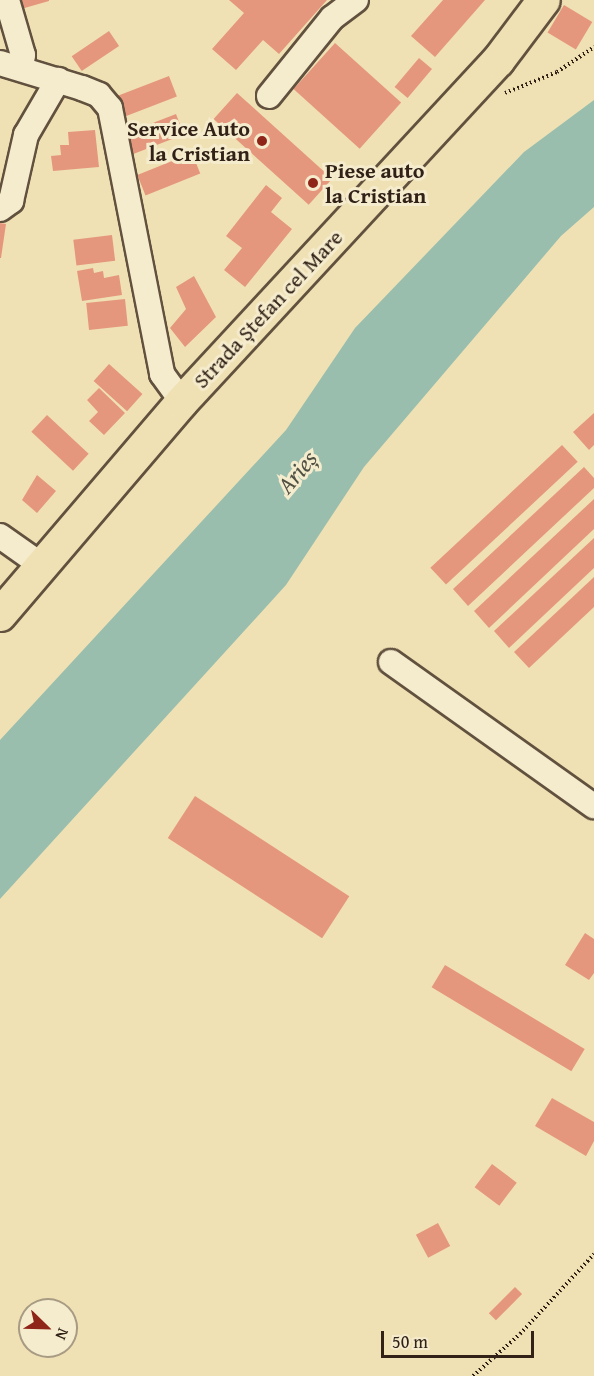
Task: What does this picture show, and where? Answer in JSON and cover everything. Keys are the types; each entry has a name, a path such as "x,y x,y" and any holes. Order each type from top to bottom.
{"main road":[{"name":"Strada Ștefan cel Mare","path":"0,615 44,567 182,402 498,61 544,0"}],"street":[{"path":"8,0 23,55 10,65"},
{"path":"269,96 332,18 356,0"},
{"path":"10,65 99,95 110,108 162,374 182,402"},
{"path":"0,209 10,201 26,135 58,80"},
{"path":"0,536 44,567"},
{"path":"391,662 594,806"}],"path":[{"path":"501,95 557,72 594,47"},
{"path":"474,1376 520,1334 594,1254"}],"water":[{"name":"Arieș","path":"594,100 594,207 561,236 364,467 286,585 0,899 0,740 286,430 355,328 524,152"}],"building":[{"path":"19,0 49,0 49,1 21,9"},
{"path":"229,0 327,0 279,54 263,40 236,70 212,49 244,13"},
{"path":"443,0 485,0 435,57 411,36"},
{"path":"564,5 592,22 576,49 548,32"},
{"path":"109,31 119,46 82,71 72,56"},
{"path":"335,43 401,103 360,149 294,89"},
{"path":"419,58 432,69 408,98 395,87"},
{"path":"169,76 177,97 122,118 114,97"},
{"path":"237,93 332,179 309,205 214,119"},
{"path":"176,114 184,135 129,156 121,135"},
{"path":"95,130 99,167 53,171 51,156 61,155 60,145 69,145 68,132"},
{"path":"192,153 200,173 146,195 137,175"},
{"path":"266,185 282,198 271,212 292,229 245,287 224,270 242,248 226,236"},
{"path":"0,223 6,224 1,258 0,258"},
{"path":"112,235 115,261 76,266 73,240"},
{"path":"93,268 94,273 103,271 104,278 119,275 122,295 82,301 77,271"},
{"path":"194,276 216,317 185,347 170,328 186,309 176,287"},
{"path":"125,299 128,326 89,330 86,303"},
{"path":"109,364 142,394 127,411 94,381"},
{"path":"99,388 125,413 104,435 89,421 98,412 87,400"},
{"path":"594,413 594,445 589,450 573,432"},
{"path":"47,415 89,454 73,471 31,432"},
{"path":"562,445 578,462 446,585 430,568"},
{"path":"584,467 594,478 594,488 468,606 453,589"},
{"path":"37,475 56,491 37,513 22,500"},
{"path":"594,499 594,529 489,628 474,611"},
{"path":"594,538 594,568 509,648 494,631"},
{"path":"594,577 594,607 529,668 514,652"},
{"path":"195,796 349,896 322,938 168,838"},
{"path":"585,933 594,939 594,973 589,980 565,965"},
{"path":"445,965 585,1049 571,1071 432,987"},
{"path":"552,1098 594,1122 594,1141 586,1156 535,1126"},
{"path":"492,1164 517,1183 499,1206 475,1187"},
{"path":"438,1223 450,1246 428,1258 416,1235"},
{"path":"515,1287 522,1294 496,1320 489,1313"}],"place":[{"name":"Service Auto la Cristian","path":"262,141"},
{"name":"Piese auto la Cristian","path":"313,183"}]}
